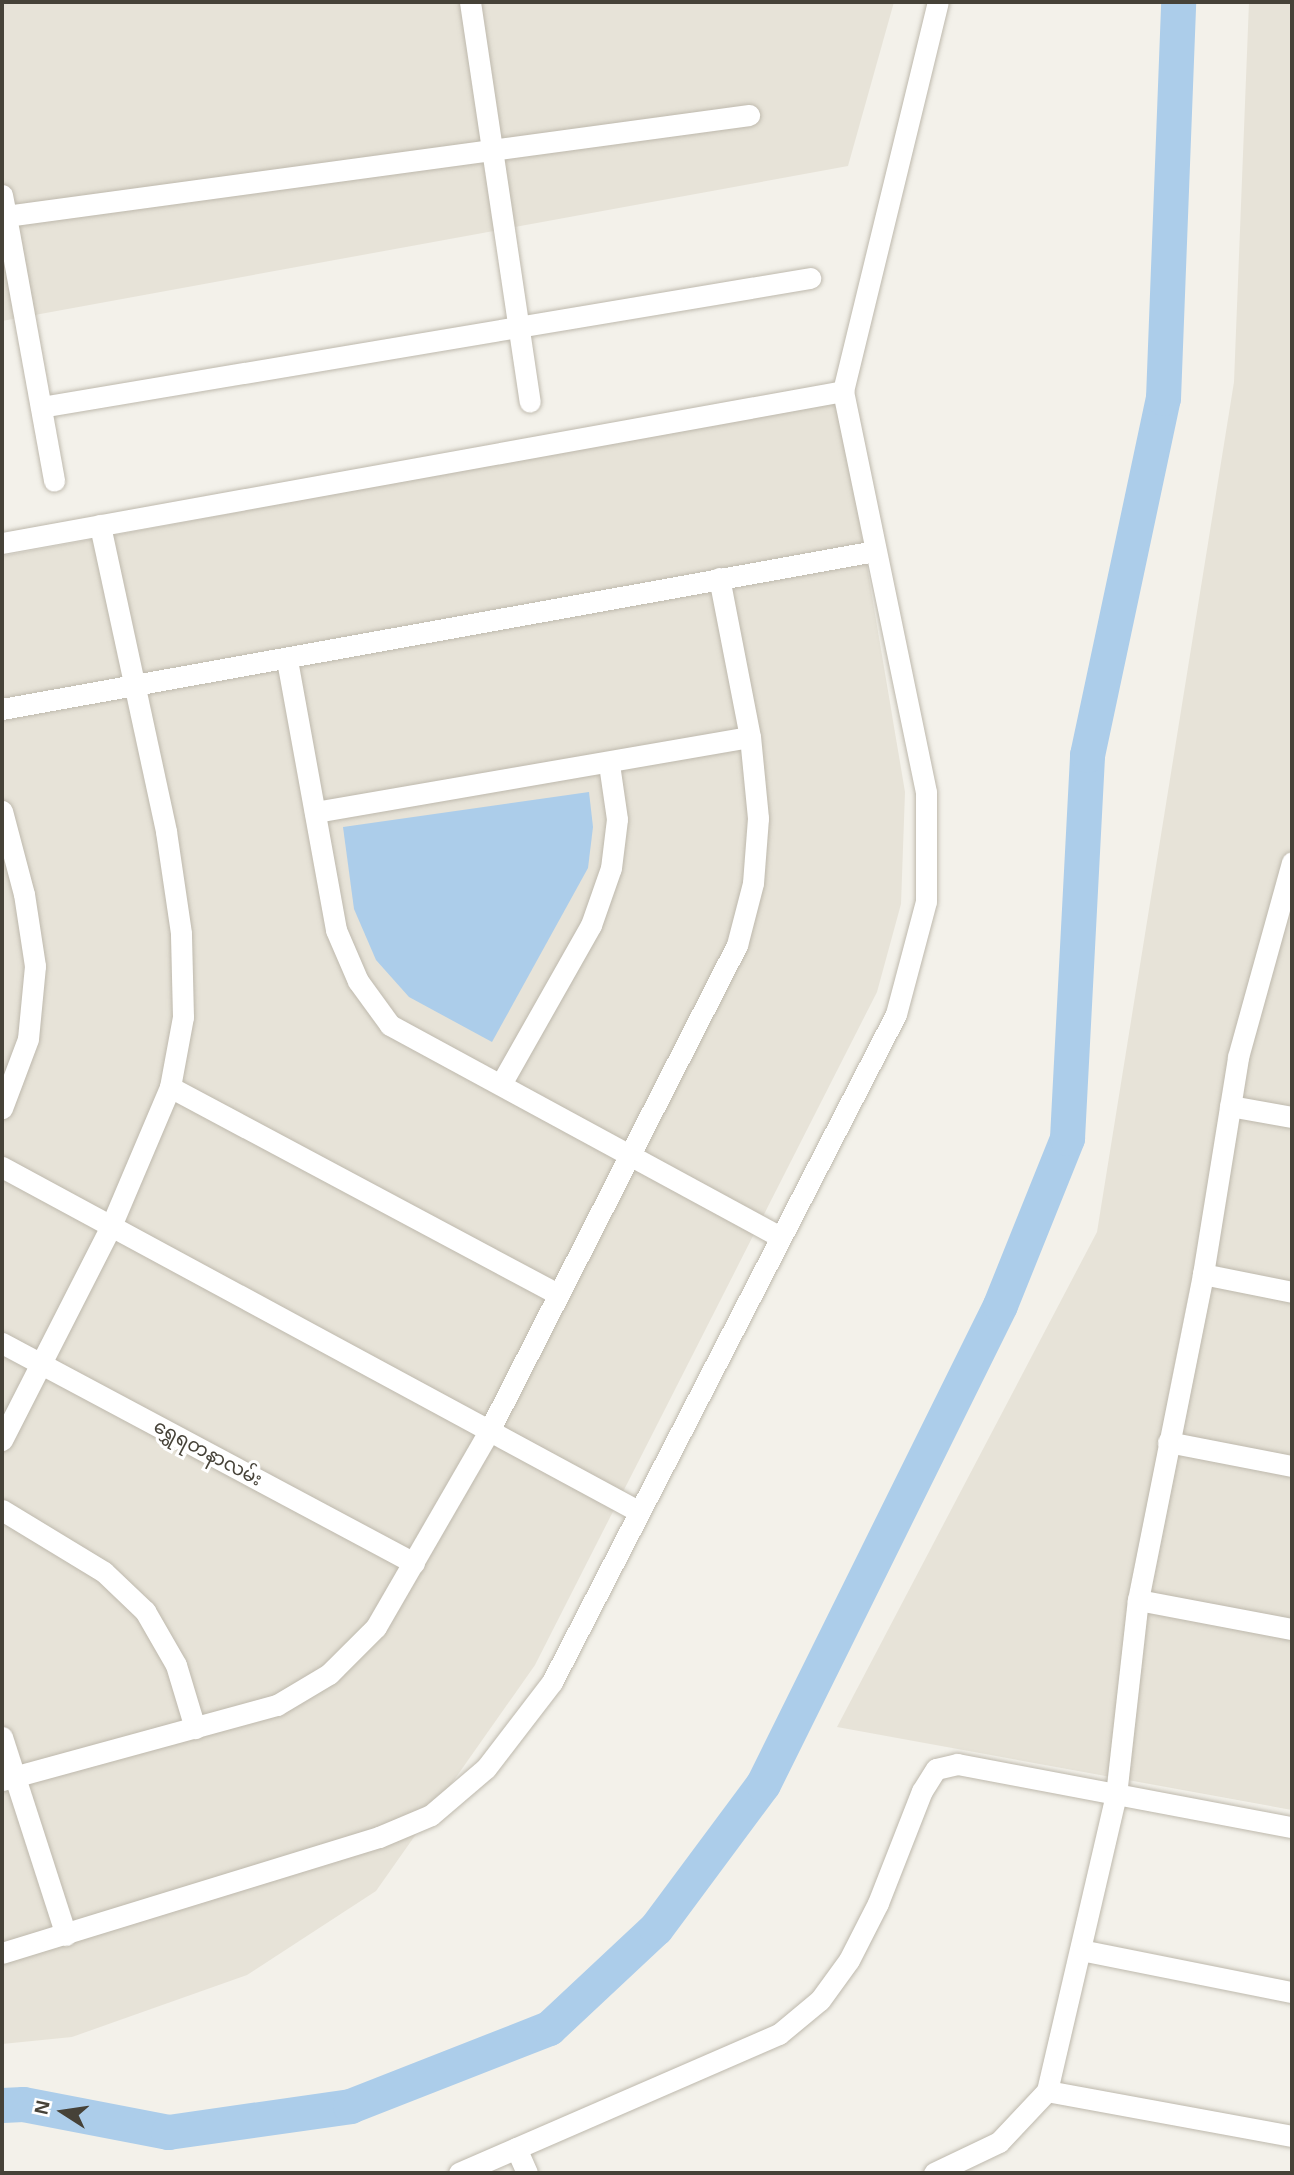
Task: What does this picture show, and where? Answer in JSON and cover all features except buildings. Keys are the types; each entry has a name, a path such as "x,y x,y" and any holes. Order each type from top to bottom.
{"street":[{"path":"470,2 495,150 530,402"},
{"path":"2,1953 379,1837 431,1815 486,1768 552,1682 896,1014 926,901 926,792 843,391 938,2"},
{"path":"54,481 4,206 495,150 749,115"},
{"path":"41,407 810,278"},
{"path":"2,543 843,391"},
{"path":"2,1440 111,1226 170,1087 183,1017 181,933 166,831 100,526"},
{"path":"2,709 287,660 875,551"},
{"path":"7,1779 277,1705 328,1674 376,1627 414,1563 489,1431 737,945 753,884 758,818 750,737 719,578"},
{"path":"287,660 336,930 358,981 390,1025 780,1237"},
{"path":"315,812 609,764 750,737"},
{"path":"501,1084 591,925 611,868 617,819 609,764"},
{"path":"2,811 24,894 35,966 28,1039 2,1108"},
{"path":"934,2173 999,2142 1047,2091 1116,1795 1138,1600 1203,1274 1238,1057 1292,862"},
{"path":"170,1087 557,1294"},
{"path":"1230,1106 1292,1117"},
{"path":"2,1167 638,1511"},
{"path":"1203,1274 1292,1292"},
{"name":"ရွှေရတနာလမ်း","path":"2,1343 414,1563"},
{"path":"1168,1442 1292,1466"},
{"path":"2,1510 104,1572 145,1611 176,1665 195,1728"},
{"path":"1138,1600 1292,1629"},
{"path":"2,1737 7,1779 66,1935"},
{"path":"459,2173 779,2034 820,2000 860,1937 922,1791 936,1769 957,1764 1292,1827"},
{"path":"1081,1950 1292,1992"},
{"path":"1047,2091 1292,2136"},
{"path":"516,2148 527,2173"}],"shaded area":[{"path":"894,2 848,166 2,321 2,4"},
{"path":"1249,2 1292,2 1292,1810 837,1727 1097,1232 1234,382"},
{"path":"839,400 905,792 901,904 877,992 535,1665 376,1891 247,1975 72,2037 2,2044 2,556"}],"water":[{"path":"589,792 593,827 588,868 492,1042 409,997 376,960 354,909 343,827"}],"waterway":[{"path":"2,2105 23,2104 168,2132 350,2106 549,2028 656,1928 763,1784 1000,1305 1067,1138 1087,755 1163,398 1178,2"}]}
